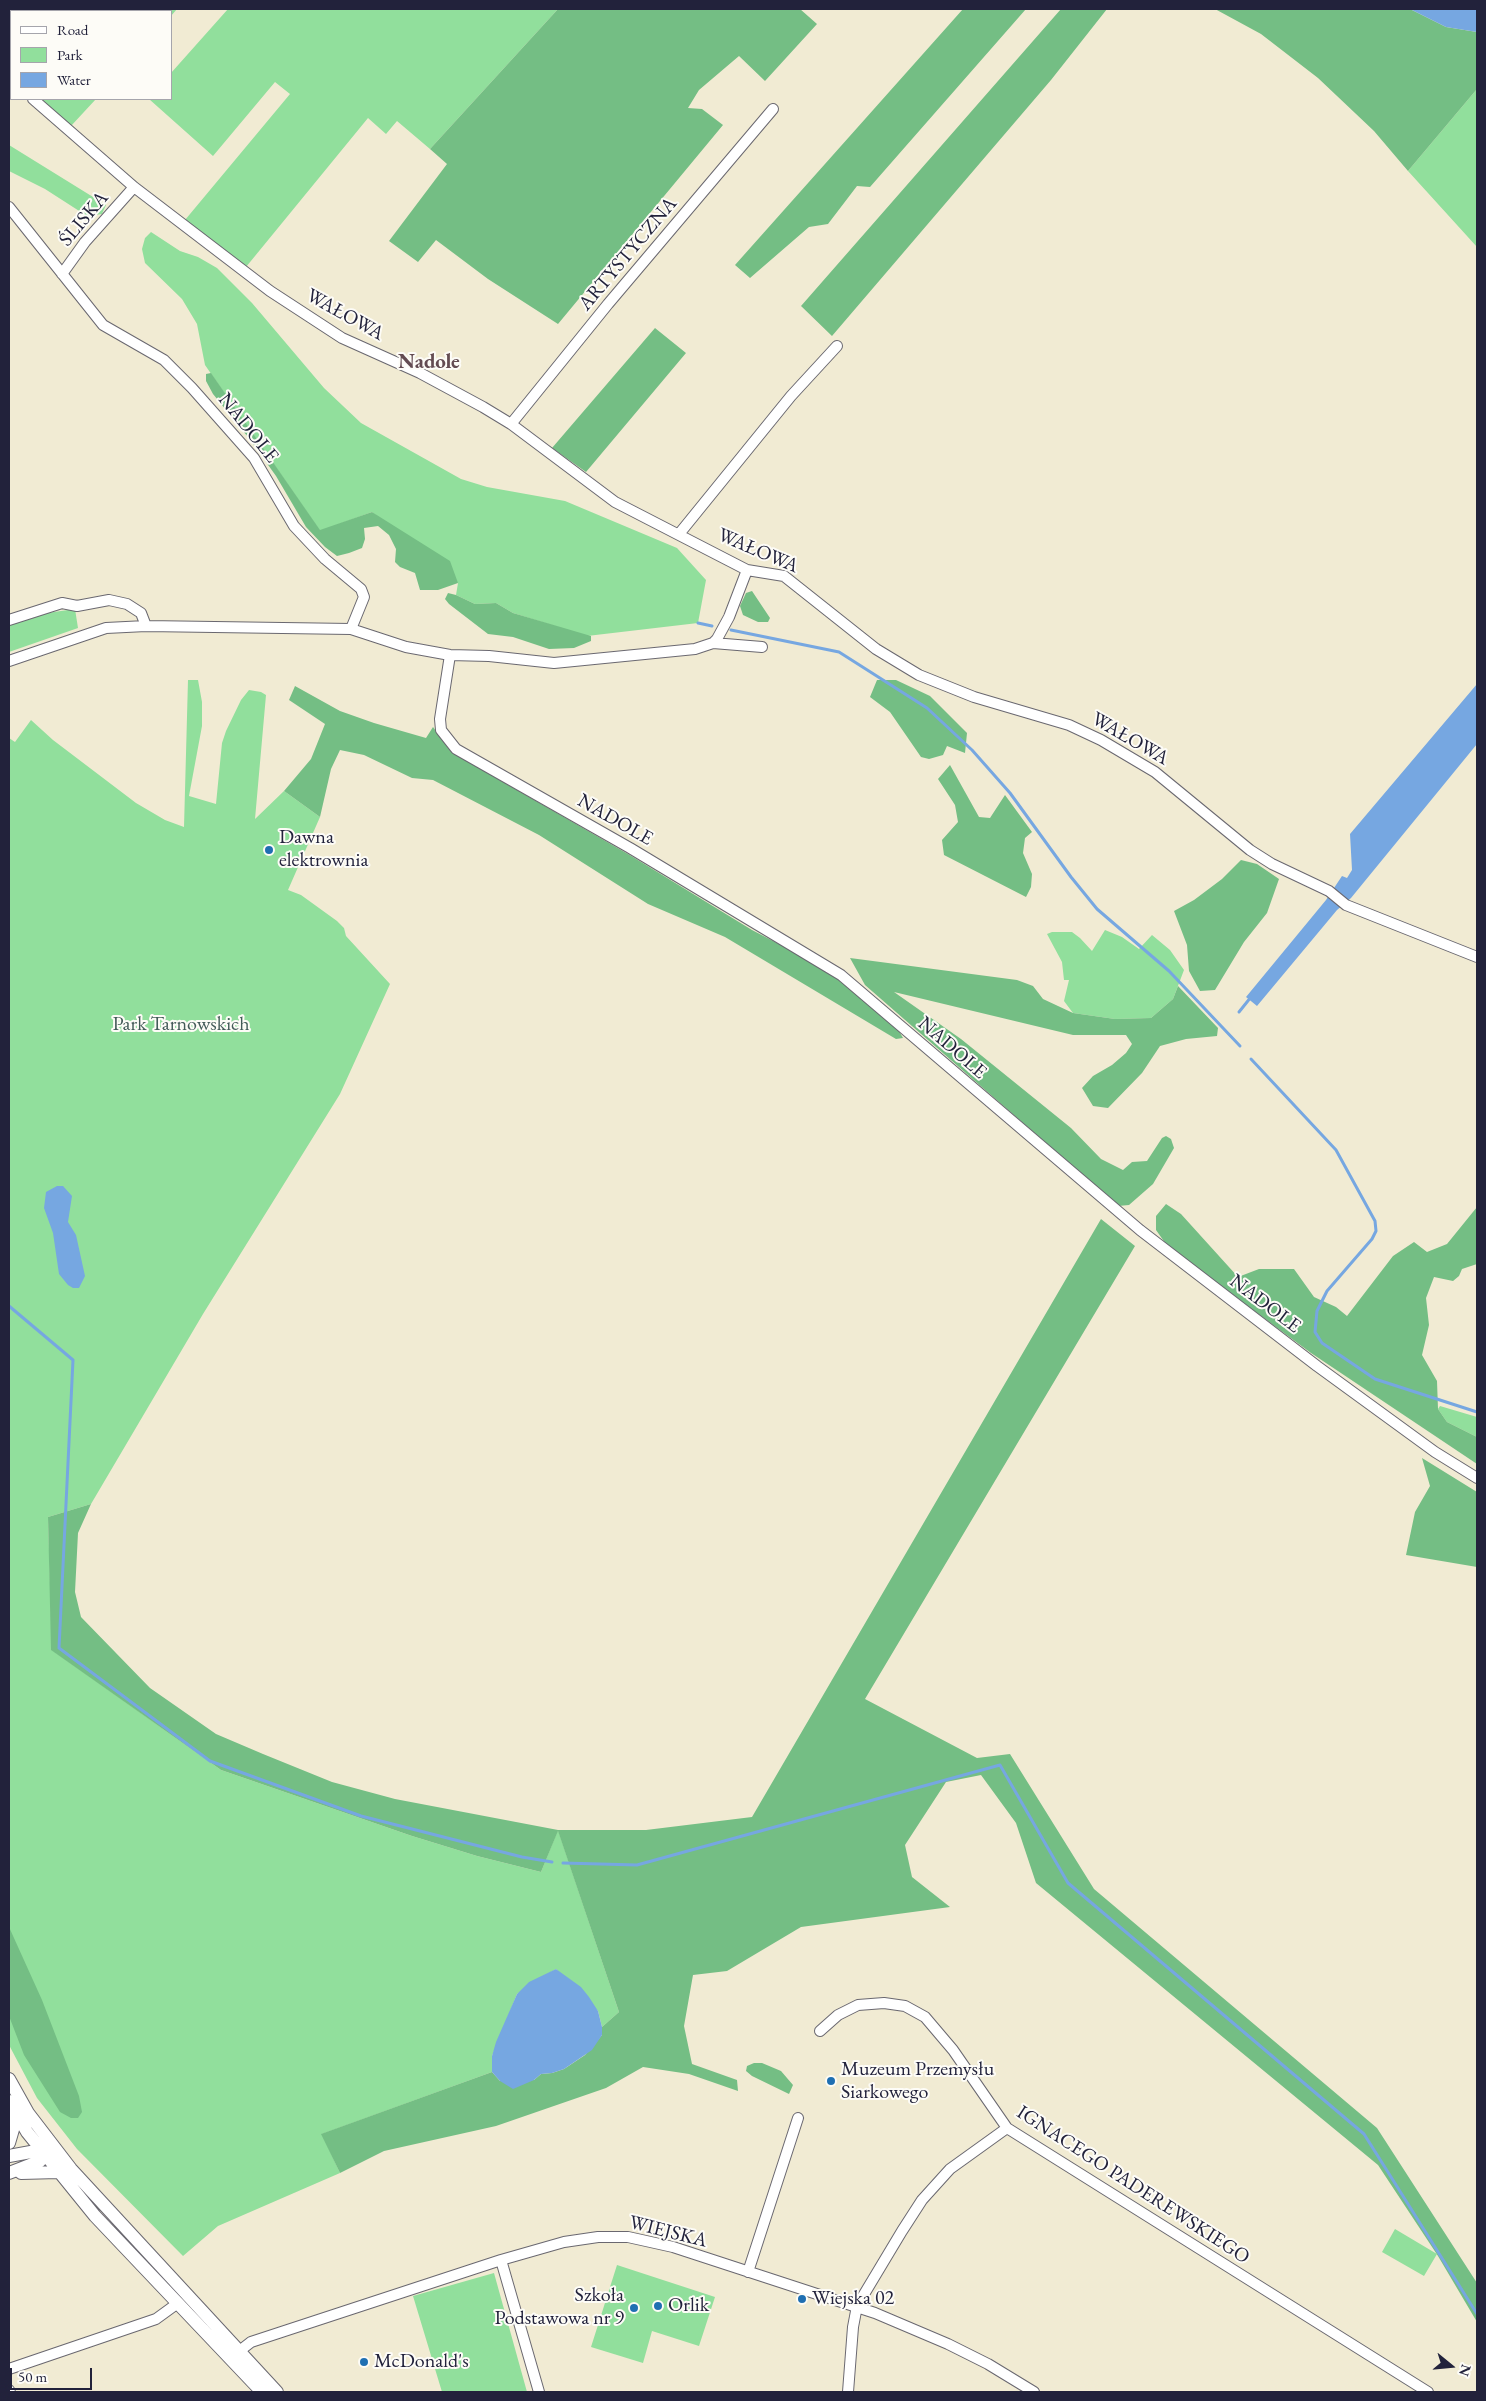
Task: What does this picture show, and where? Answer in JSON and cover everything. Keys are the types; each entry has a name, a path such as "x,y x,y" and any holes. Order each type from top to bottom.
{"street":[{"name":"WAŁOWA","path":"34,100 134,187 270,291 326,328 451,389 511,424 615,502 747,570 784,576 876,650 919,675 974,697 1068,725 1135,758 1174,786 1261,857 1329,891 1346,905 1477,957"},
{"name":"ARTYSTYCZNA","path":"511,424 608,304 773,109"},
{"name":"ŚLISKA","path":"62,274 85,242 134,187"},
{"name":"NADOLE","path":"9,207 103,325 164,360 192,388 254,458 294,526 325,559 362,589 364,597 351,629"},
{"path":"679,534 791,396 837,346"},
{"path":"713,643 729,617 747,570"},
{"path":"9,620 62,603 77,606 109,600 127,604 141,613 146,626"},
{"path":"9,661 106,628 146,626 351,629 406,647 450,655 489,656 554,663 696,649 713,643 762,647"},
{"name":"NADOLE","path":"450,655 440,719 441,730 456,749 630,848 841,975 1140,1230 1317,1366 1435,1452 1477,1478"},
{"name":"IGNACEGO PADEREWSKIEGO","path":"820,2031 838,2015 858,2005 884,2003 905,2006 925,2017 943,2037 1007,2128 1428,2392"},
{"path":"9,2079 58,2172 95,2216 178,2303 277,2392"},
{"path":"9,2101 27,2132 105,2208 234,2355 262,2392"},
{"path":"9,2112 14,2126 9,2143"},
{"path":"748,2272 798,2118"},
{"path":"848,2392 852,2327 857,2306 922,2200 950,2169 1007,2128"},
{"path":"9,2156 47,2151"},
{"path":"9,2173 40,2162 47,2151"},
{"path":"9,2173 58,2172"},
{"name":"WIEJSKA","path":"234,2355 251,2342 501,2260 564,2242 598,2237 628,2237 673,2247 857,2306 948,2344 988,2364 1034,2392"},
{"path":"501,2260 539,2392"},
{"path":"9,2369 156,2319 178,2303"}],"green space":[{"path":"9,9 177,9 172,15 172,10 10,10 9,71"},
{"path":"228,9 558,9 430,149 397,121 386,134 368,118 246,267 185,220 290,94 275,82 213,156 150,100 172,100 172,72"},
{"path":"558,9 800,9 817,24 765,81 739,56 699,90 688,108 702,109 723,125 558,324 488,279 436,240 418,262 389,241 447,164 430,149"},
{"path":"963,9 1026,9 870,187 857,186 828,224 809,227 750,278 735,265"},
{"path":"1061,9 1107,9 1051,80 832,336 801,306"},
{"path":"1215,9 1410,9 1446,27 1477,32 1477,89 1408,171 1374,131 1318,78 1261,34"},
{"path":"1477,89 1477,247 1408,171"},
{"path":"41,100 95,100 71,126"},
{"path":"9,145 106,205 102,214 87,216 45,189 9,171"},
{"path":"151,232 180,251 198,257 217,268 252,303 324,388 361,423 461,479 487,487 565,501 677,548 706,580 698,623 587,636 513,613 496,603 475,604 456,595 458,583 372,512 320,531 205,365 197,324 182,299 145,263 142,249 145,238"},
{"path":"655,328 686,353 586,472 552,448"},
{"path":"211,373 320,530 372,512 450,561 458,583 438,590 420,590 415,573 400,567 395,562 396,549 389,535 378,526 364,528 365,539 362,548 337,556 325,547 306,527 276,476 248,437 213,394 206,381 206,374"},
{"path":"752,591 770,618 768,622 758,622 743,615 740,606 746,593"},
{"path":"448,593 475,604 496,603 513,613 591,636 591,641 574,648 549,649 513,637 488,634 449,604 445,599"},
{"path":"75,609 78,628 9,652 9,623 19,617"},
{"name":"Park Tarnowskich","path":"188,680 198,680 202,702 202,726 189,796 216,804 222,743 226,731 241,700 249,690 266,695 255,819 284,791 320,817 288,890 301,895 337,921 344,928 346,936 390,984 340,1094 203,1314 91,1504 48,1517 52,1650 221,1770 412,1836 477,1856 541,1872 558,1830 619,2012 602,2027 598,2011 556,1969 517,1994 492,2056 492,2072 322,2134 340,2173 218,2226 183,2256 77,2149 37,2098 9,2045 9,738 15,742 31,720 53,740 136,803 165,820 184,827"},
{"path":"877,680 896,680 930,696 967,733 965,753 947,746 943,755 929,759 921,757 890,712 870,697"},
{"path":"295,686 340,711 374,723 426,738 433,727 449,749 477,767 628,854 752,930 823,967 840,979 899,1031 903,1038 896,1039 725,937 648,904 539,835 433,780 412,778 364,755 340,750 331,769 320,817 284,791 311,759 325,724 289,700"},
{"path":"950,765 979,817 990,818 1005,795 1032,832 1025,838 1023,853 1032,874 1031,887 1026,897 944,855 942,840 958,822 955,805 938,779"},
{"path":"1241,860 1257,864 1279,879 1267,913 1244,942 1215,990 1200,991 1189,971 1187,945 1174,911 1194,900 1222,879"},
{"path":"1105,930 1122,937 1139,949 1152,935 1170,950 1184,970 1173,999 1151,1018 1115,1019 1073,1013 1064,1001 1069,980 1064,980 1062,962 1047,934 1052,932 1072,932 1092,951"},
{"path":"850,958 1017,980 1033,986 1043,999 1073,1013 1115,1019 1151,1018 1173,999 1178,986 1218,1028 1217,1036 1186,1039 1160,1046 1142,1073 1108,1108 1093,1106 1082,1088 1093,1076 1112,1065 1126,1053 1132,1044 1126,1035 1073,1035 894,992 961,1039 1071,1128 1101,1159 1123,1170 1132,1162 1147,1161 1162,1138 1166,1136 1171,1139 1174,1148 1153,1184 1129,1205 1118,1206 865,985"},
{"path":"1166,1204 1181,1214 1238,1277 1259,1269 1294,1269 1314,1297 1336,1307 1347,1316 1393,1256 1414,1242 1427,1252 1447,1244 1477,1207 1477,1264 1462,1269 1459,1276 1453,1281 1434,1277 1426,1298 1429,1325 1422,1355 1437,1381 1438,1409 1447,1422 1477,1437 1477,1464 1311,1353 1168,1247 1156,1230 1156,1216"},
{"path":"1101,1219 1135,1246 865,1699 977,1758 1010,1754 1094,1889 1377,2128 1477,2283 1477,2322 1438,2256 1378,2165 1036,1883 1016,1823 981,1775 946,1782 905,1845 912,1877 950,1907 801,1927 727,1971 693,1975 684,2026 692,2064 737,2080 738,2091 689,2074 643,2067 606,2088 496,2126 384,2151 340,2173 321,2134 492,2072 500,2081 534,2080 541,2074 564,2069 585,2055 602,2035 602,2027 619,2012 558,1831 541,1872 477,1856 412,1836 221,1770 51,1650 48,1517 91,1504 78,1533 75,1592 81,1617 150,1688 216,1734 332,1782 395,1799 558,1830 646,1830 752,1817"},
{"path":"1440,1406 1477,1417 1477,1437 1447,1422 1438,1409"},
{"path":"1422,1458 1477,1492 1477,1567 1406,1555 1415,1512 1430,1486"},
{"path":"9,1927 42,2000 79,2096 82,2112 78,2118 71,2118 60,2112 24,2055 9,2016"},
{"path":"754,2063 762,2063 781,2071 793,2085 789,2094 752,2076 746,2071 747,2066"},
{"path":"1395,2229 1437,2254 1424,2276 1382,2252"},
{"name":"Orlik","path":"617,2265 715,2297 699,2346 652,2331 643,2363 591,2347"},
{"path":"494,2273 527,2392 442,2392 413,2296"}],"water":[{"path":"1410,9 1477,9 1477,32 1446,27"},
{"path":"1477,684 1477,744 1351,898 1337,910 1257,1006 1246,997 1326,900 1342,876 1347,878 1352,870 1350,834"},
{"path":"57,1186 63,1186 72,1196 68,1222 76,1235 85,1276 79,1288 73,1288 68,1285 59,1274 53,1233 44,1208 46,1192"},
{"path":"556,1969 581,1987 589,1997 598,2011 602,2035 592,2050 564,2069 541,2074 534,2080 513,2089 500,2081 492,2072 492,2056 496,2042 517,1994 529,1982"}],"waterway":[{"path":"698,623 712,626"},
{"path":"731,630 839,652 927,708 972,750 1010,793 1071,877 1097,909 1169,971 1240,1046"},
{"path":"1239,1012 1251,997"},
{"path":"1251,1059 1336,1150 1375,1221 1376,1231 1372,1239 1327,1291 1317,1311 1315,1332 1322,1343 1375,1379 1477,1412"},
{"path":"9,1306 73,1360 59,1648 210,1761 361,1816 522,1857 552,1862"},
{"path":"563,1863 637,1865 1000,1765 1068,1883 1364,2134 1477,2314"}],"place":[{"name":"Dawna elektrownia","path":"269,850"},
{"name":"Muzeum Przemysłu Siarkowego","path":"831,2081"},
{"name":"Wiejska 02","path":"802,2299"},
{"name":"Orlik","path":"658,2306"},
{"name":"Szkoła Podstawowa nr 9","path":"634,2308"},
{"name":"McDonald's","path":"364,2362"}],"district":[{"name":"Nadole","path":"429,362"}]}
